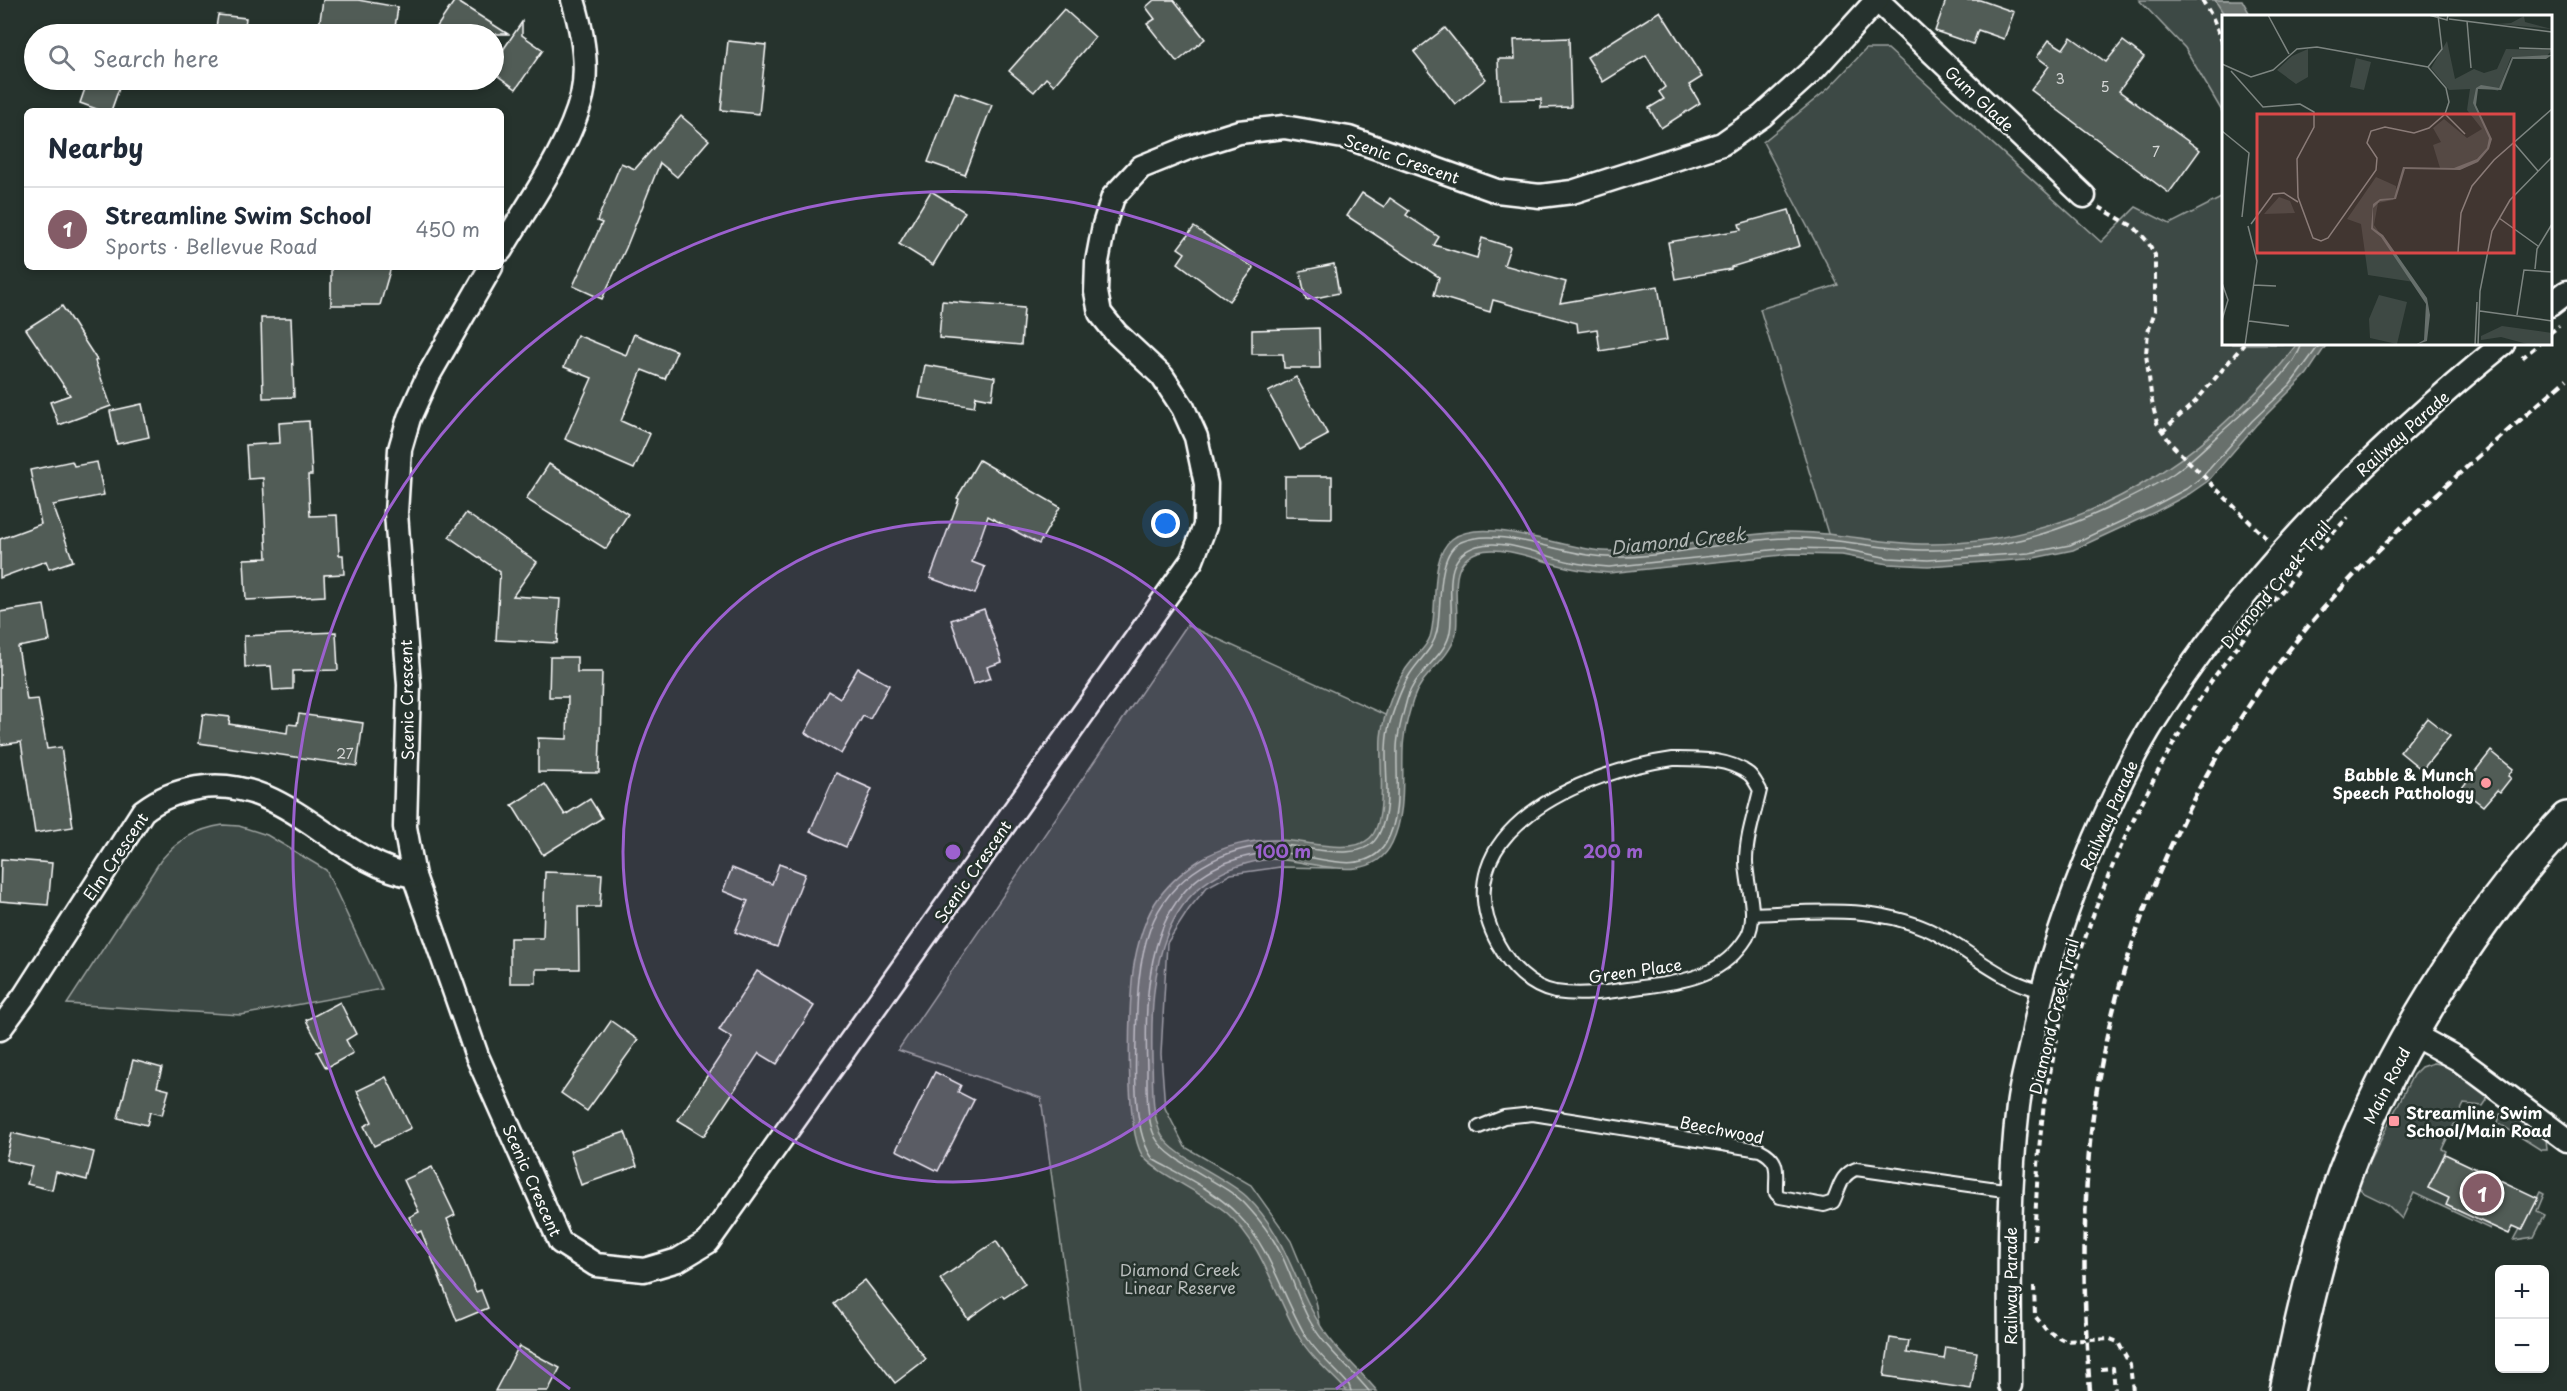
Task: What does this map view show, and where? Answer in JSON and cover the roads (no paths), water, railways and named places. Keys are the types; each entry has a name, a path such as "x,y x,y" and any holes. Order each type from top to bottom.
{"main road":[{"name":"Main Road","path":"2287,1391 2307,1300 2338,1192 2370,1116 2412,1034 2439,989 2495,905 2567,819"}],"street":[{"path":"504,245 570,133 582,94 584,51 573,0"},
{"name":"Gum Glade","path":"1877,0 2084,196"},
{"name":"Scenic Crescent","path":"489,270 427,378 409,418 400,449 396,513 409,686 405,827 414,876 477,1056 560,1242 596,1265 644,1270 678,1260 708,1242 1192,560 1205,526 1206,484 1196,437 1183,408 1162,376 1116,333 1101,313 1096,292 1097,262 1102,234 1113,197 1141,167 1188,148 1239,132 1284,127 1349,138 1497,191 1540,196 1572,192 1722,144 1762,116 1815,68 1877,0"},
{"path":"2552,303 2567,292"},
{"name":"Railway Parade","path":"2010,1385 2011,1191 2019,1104 2042,991 2066,910 2118,786 2168,701 2221,625 2281,552 2366,464 2502,345"},
{"name":"Elm Crescent","path":"0,1029 25,995 143,811 157,800 182,791 213,786 239,788 265,795 369,860 414,876"},
{"path":"2412,1034 2458,1059 2567,1140"}],"lane":[{"name":"Green Place","path":"1673,759 1700,759 1729,765 1750,774 1760,790 1748,839 1746,861 1752,914 1748,935 1734,952 1709,972 1689,981 1598,994 1572,994 1553,991 1533,984 1504,957 1486,917 1484,892 1487,870 1496,850 1513,828 1538,806 1573,787 1641,764 1673,759"},
{"path":"1752,914 1805,910 1850,911 1894,917 1929,930 2015,981 2042,991"},
{"name":"Beechwood","path":"1479,1127 1504,1117 1533,1114 1760,1150 1769,1154 1775,1161 1776,1193 1780,1197 1824,1205 1833,1202 1842,1178 1856,1169 2011,1191"}],"water":[{"path":"2215,0 2242,0 2250,15 2224,15"},
{"path":"2297,345 2326,345 2307,374 2256,425 2208,481 2155,512 2073,550 2029,559 1928,566 1888,564 1842,555 1791,554 1609,573 1561,566 1500,550 1478,552 1467,558 1460,567 1457,577 1457,626 1452,646 1417,691 1408,718 1403,744 1401,809 1392,843 1381,858 1367,865 1333,868 1279,860 1263,860 1228,870 1202,886 1182,907 1168,933 1159,962 1154,993 1153,1097 1161,1134 1167,1142 1187,1158 1238,1189 1260,1211 1279,1240 1322,1328 1377,1391 1347,1391 1304,1345 1260,1256 1240,1226 1218,1206 1157,1168 1142,1155 1133,1121 1131,1097 1129,1045 1133,971 1143,930 1155,903 1175,879 1209,855 1238,844 1269,840 1339,847 1351,846 1370,838 1376,830 1381,805 1381,737 1385,718 1401,677 1430,637 1433,626 1437,571 1445,547 1452,539 1466,533 1483,530 1525,535 1603,551 1672,547 1765,533 1788,532 1913,544 1987,540 2040,528 2090,510 2137,487 2182,458 2223,424 2262,386"}],"railway":[{"path":"2090,1391 2084,1261 2091,1132 2102,1059 2119,987 2142,917 2170,848 2203,781 2241,718 2283,657 2330,601 2386,542 2567,379"}],"place":[{"name":"Babble & Munch Speech Pathology","path":"2486,783"},
{"name":"Streamline Swim School/Main Road","path":"2394,1121"},
{"name":"Streamline Swim School","path":"2482,1193"}],"water label":[{"name":"Diamond Creek","path":"1678,540"}],"park label":[{"name":"Diamond Creek Linear Reserve","path":"1180,1278"}]}
